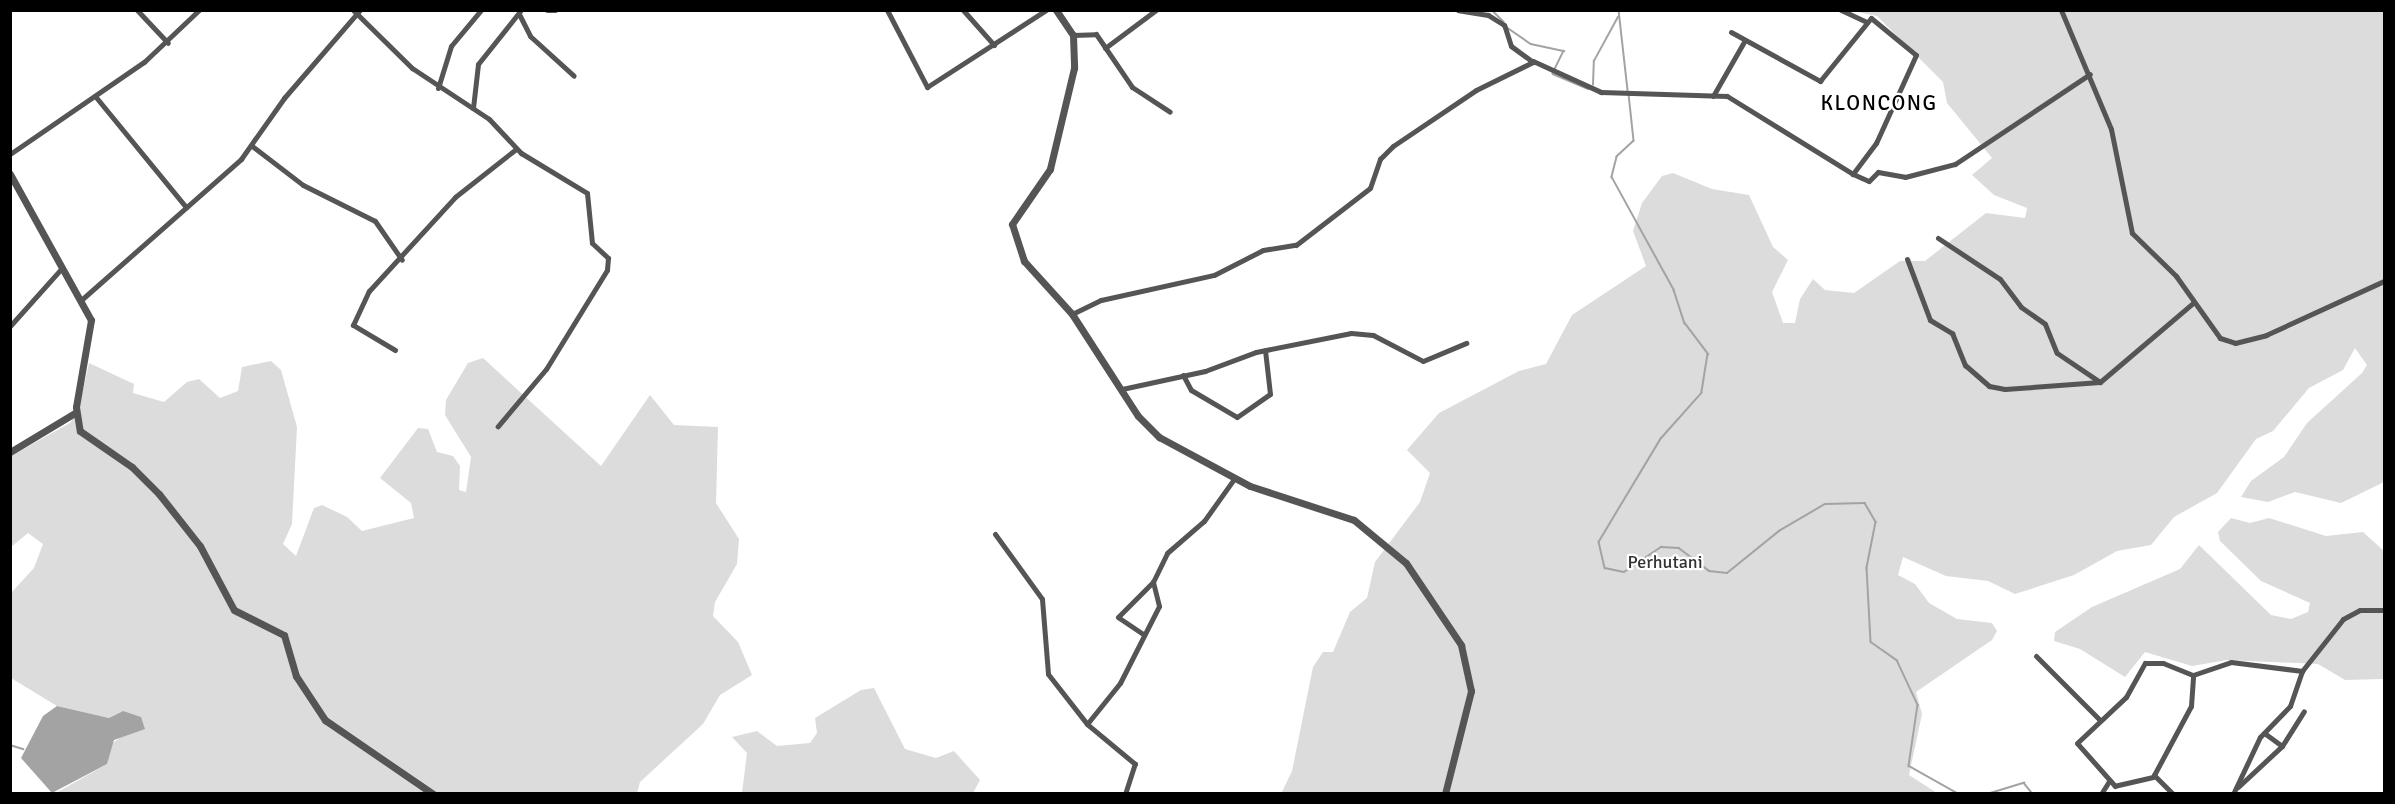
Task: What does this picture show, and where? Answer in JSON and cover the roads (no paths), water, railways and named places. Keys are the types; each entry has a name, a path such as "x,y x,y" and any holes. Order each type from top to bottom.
{"street":[{"path":"137,10 168,43"},
{"path":"10,154 168,43 199,10"},
{"path":"438,88 451,46 481,10"},
{"path":"547,10 555,10"},
{"path":"887,10 927,87 1046,10"},
{"path":"963,10 994,45"},
{"path":"1056,10 1073,35 1074,68 1050,170 1012,224 1028,267 1072,314 1122,389 1159,437 1242,483 1364,526 1402,558 1455,634 1472,697 1445,794"},
{"path":"1105,48 1156,10"},
{"path":"1458,10 1488,15 1501,23 1512,46 1533,61 1586,87 1629,95 1732,98 1853,174 1869,181 1878,172 1908,177 1955,165 2090,74"},
{"path":"1841,10 1865,21 1873,19 1917,60 1900,84 1876,143 1853,174"},
{"path":"2061,10 2090,74 2111,129 2132,233 2194,302 2214,333 2235,343 2312,317 2385,281"},
{"path":"80,301 252,146 284,98 357,12 438,88 472,108 516,149 586,190 592,243 609,266 546,369 498,426"},
{"path":"472,108 478,64 520,12 530,36 574,75"},
{"path":"1731,32 1823,81 1865,21"},
{"path":"1073,35 1094,32 1132,87 1170,112"},
{"path":"1713,96 1745,40"},
{"path":"1072,314 1101,300 1214,275 1263,250 1296,245 1370,188 1380,159 1393,146 1476,90 1533,61"},
{"path":"95,96 186,207"},
{"path":"252,146 303,185 375,221 402,260"},
{"path":"395,350 352,322 372,287 402,260 460,193 516,149"},
{"path":"10,174 60,270 92,322 75,412 85,436 141,475 172,509 200,546 234,610 284,635 296,676 320,714 433,794"},
{"path":"1938,238 2000,279 2021,307 2045,324 2057,353 2100,382"},
{"path":"1907,259 1930,320 1952,333 1962,362 1989,386 2039,389 2100,382 2160,328 2189,312 2194,302"},
{"path":"10,326 60,270"},
{"path":"1122,389 1183,375 1265,350 1358,333 1423,361 1466,344"},
{"path":"1183,375 1191,390 1237,417 1270,394 1265,350"},
{"path":"10,452 75,412"},
{"path":"1143,634 1118,617 1153,582 1171,548 1204,521 1234,479"},
{"path":"995,534 1045,604 1048,674 1087,724 1135,764 1125,794"},
{"path":"1087,724 1120,683 1160,603 1153,582"},
{"path":"2235,791 2264,733 2290,706 2302,671 2343,619 2360,610 2385,610"},
{"path":"2036,656 2099,719"},
{"path":"2193,675 2191,706 2153,777 2118,787 2109,781 2077,743 2099,719 2126,697 2147,662 2193,675 2231,662 2302,671"},
{"path":"2235,791 2282,746 2304,711"},
{"path":"2264,733 2282,746"},
{"path":"2153,777 2173,794"},
{"path":"2101,794 2109,781"}],"waterway":[{"path":"1492,10 1504,22"},
{"path":"1619,10 1628,90"},
{"path":"1593,85 1594,61 1618,17"},
{"path":"1508,28 1531,44 1564,51 1553,74 1588,89"},
{"path":"1629,94 1634,141 1617,157 1612,177 1674,290 1685,323 1708,354 1702,393 1661,439 1599,542 1605,568 1624,572 1661,547 1679,548 1709,571 1727,573 1779,531 1825,504 1865,503 1876,522 1867,568 1871,642 1897,660 1918,705 1909,766 1959,794"},
{"path":"10,745 23,749"},
{"path":"1987,794 2024,783 2033,794"}],"district":[{"name":"KLONCONG","path":"1879,103"}],"park label":[{"name":"Perhutani","path":"1665,562"}]}
